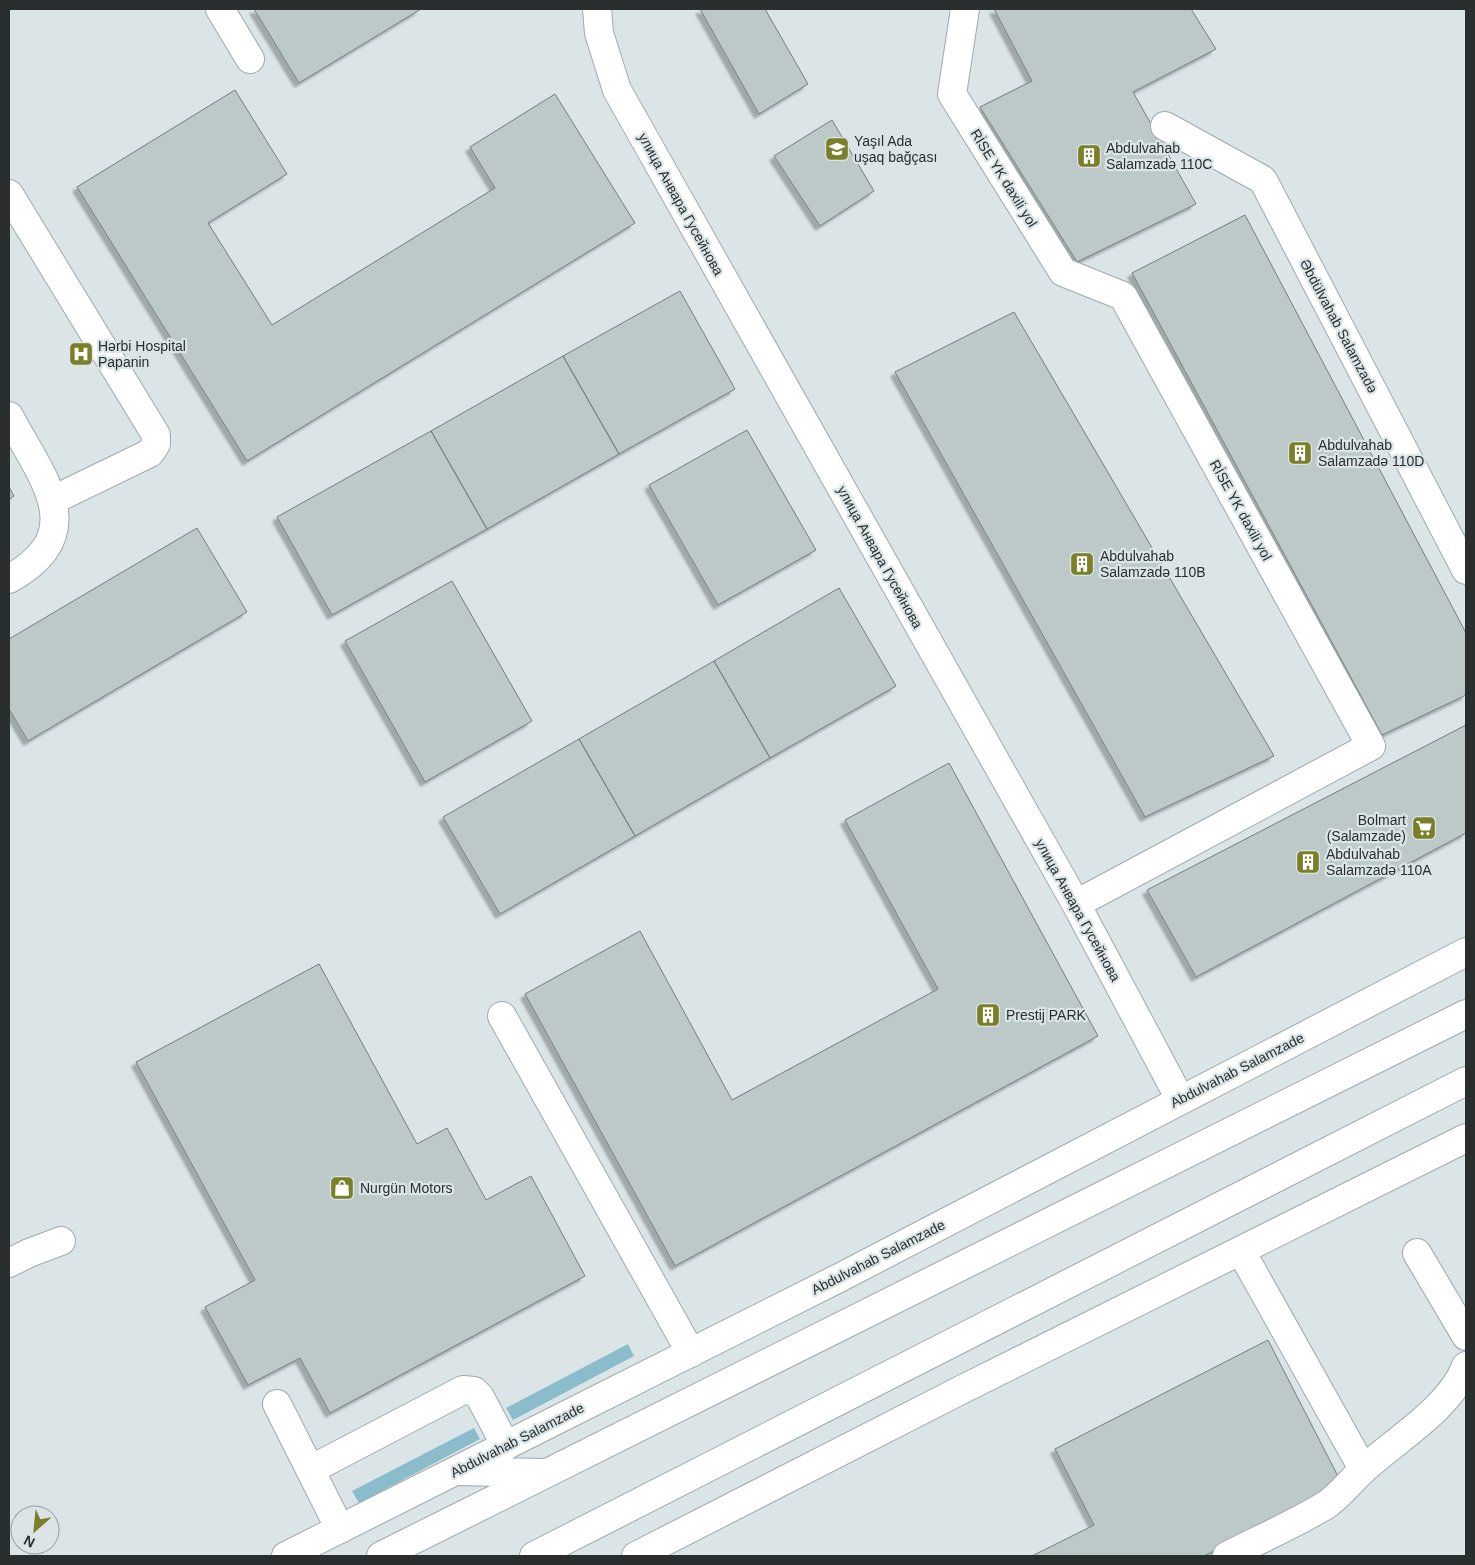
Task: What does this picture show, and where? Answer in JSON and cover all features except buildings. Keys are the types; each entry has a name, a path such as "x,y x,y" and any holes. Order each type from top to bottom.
{"main road":[{"path":"220,9 250,59"},
{"name":"улица Анвара Гусейнова","path":"597,9 598,33 617,90 1076,904 1180,1099"},
{"name":"RİSE YK daxili yol","path":"965,9 952,94 1063,272 1123,296 1371,746 1076,904"},
{"name":"Əbdülvahab Salamzadə","path":"1165,126 1263,180 1466,570"},
{"path":"9,194 156,435 156,444 150,453 53,500"},
{"path":"9,416 53,500 56,525 48,546 24,570 9,578"},
{"name":"Abdulvahab Salamzade","path":"286,1556 841,1277 1180,1099 1466,952"},
{"path":"381,1556 1466,1014"},
{"path":"502,1016 691,1353"},
{"path":"534,1556 1466,1081"},
{"path":"636,1556 1466,1138"},
{"path":"9,1263 29,1253 62,1241"},
{"path":"1241,1251 1363,1469"},
{"path":"1417,1253 1466,1336"},
{"path":"1227,1556 1325,1505 1343,1492 1363,1469 1441,1404 1461,1380 1466,1366"},
{"path":"310,1470 463,1390 474,1391 480,1397 506,1446"},
{"path":"276,1404 340,1529"},
{"path":"456,1471 548,1473"},
{"path":"568,1556 588,1529"}],"shaded area":[{"path":"628,1344 634,1356 513,1420 506,1408"},
{"path":"474,1428 480,1439 359,1503 352,1491"}],"place":[{"name":"Yaşıl Ada uşaq bağçası","path":"837,149"},
{"name":"Abdulvahab Salamzadə 110C","path":"1089,156"},
{"name":"Hərbi Hospital Papanin","path":"81,354"},
{"name":"Abdulvahab Salamzadə 110D","path":"1300,453"},
{"name":"Abdulvahab Salamzadə 110B","path":"1082,564"},
{"name":"Bolmart (Salamzade)","path":"1424,828"},
{"name":"Abdulvahab Salamzadə 110A","path":"1308,862"},
{"name":"Prestij PARK","path":"988,1015"},
{"name":"Nurgün Motors","path":"342,1188"}]}
